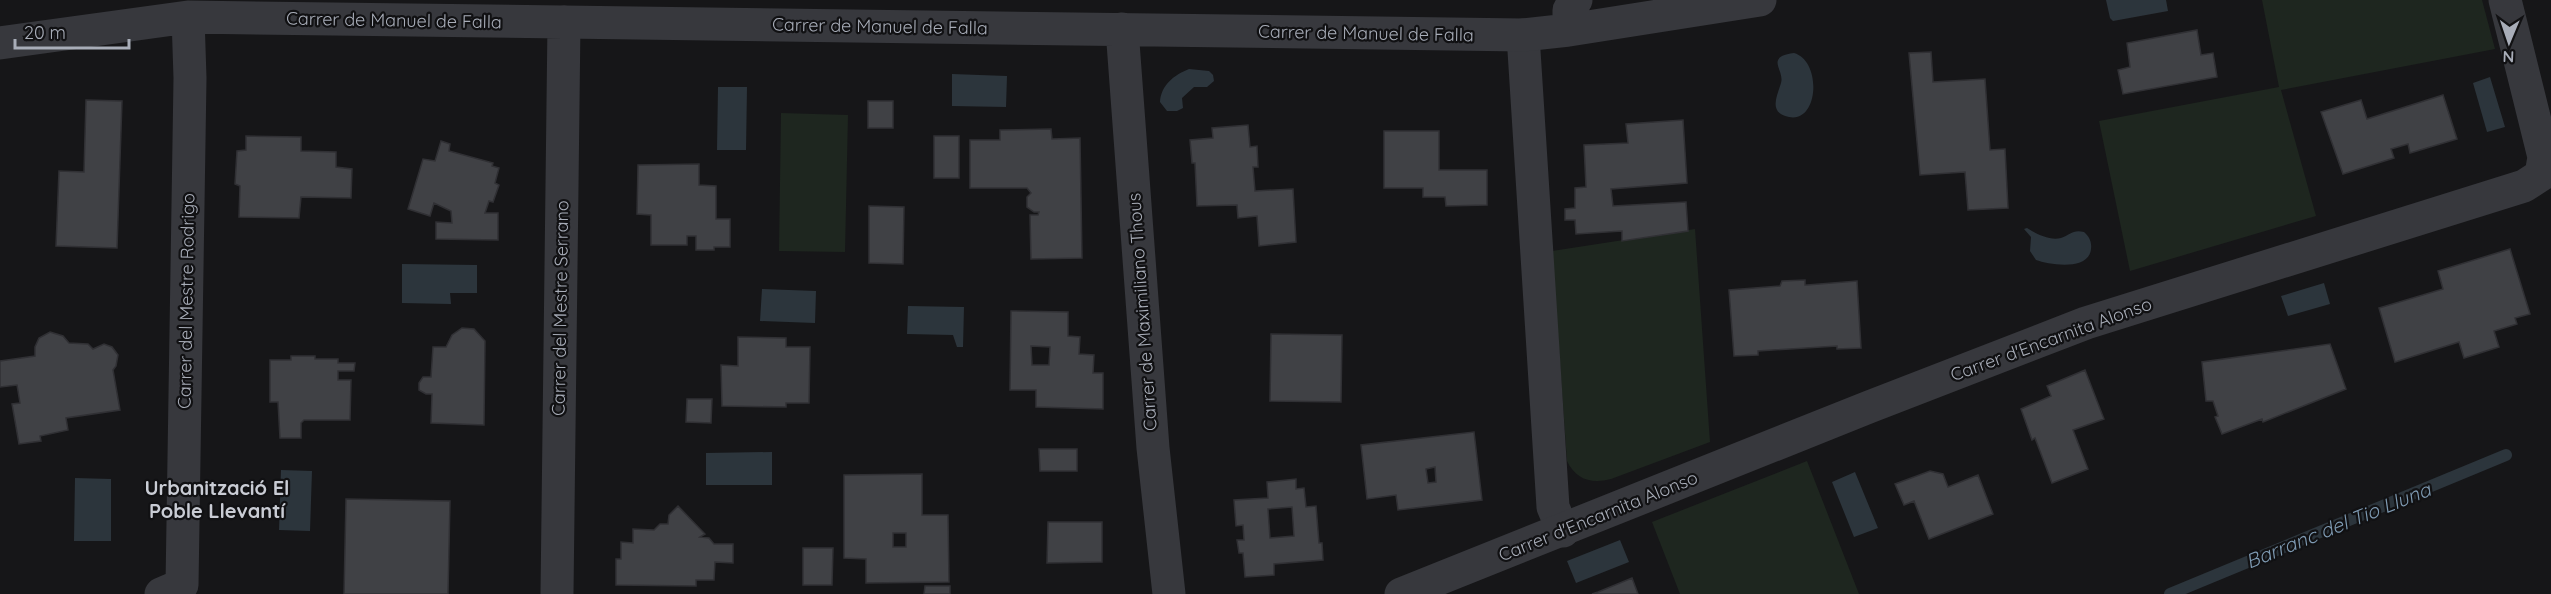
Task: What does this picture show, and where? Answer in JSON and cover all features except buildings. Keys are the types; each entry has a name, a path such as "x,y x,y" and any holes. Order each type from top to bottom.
{"street":[{"name":"Carrer de Manuel de Falla","path":"0,43 172,12 564,22 1523,35 1572,15 1760,0"},
{"name":"Carrer d'Encarnita Alonso","path":"1401,594 2086,323 2524,186 2541,175 2544,157 2505,0"},
{"name":"Carrer del Mestre Rodrigo","path":"171,590 190,78 172,12"},
{"name":"Carrer del Mestre Serrano","path":"556,594 564,22"},
{"name":"Carrer de Maximiliano Thous","path":"1122,29 1153,448 1169,594"},
{"path":"1523,35 1553,507 1563,531"}],"shaded area":[{"path":"2106,0 2166,0 2168,11 2113,21 2110,18"},
{"path":"2262,0 2482,0 2495,49 2281,90 2316,216 2130,271 2099,121 2279,87"},
{"path":"1794,53 1803,58 1809,67 1813,78 1813,90 1806,111 1799,116 1789,117 1778,112 1776,107 1776,98 1781,83 1778,61 1785,55"},
{"path":"1189,69 1209,71 1214,81 1207,87 1194,87 1182,98 1183,108 1177,111 1167,111 1160,102 1163,91 1173,78"},
{"path":"952,74 1007,76 1006,107 952,106"},
{"path":"2490,77 2505,127 2487,132 2473,83"},
{"path":"718,87 747,87 746,150 717,150"},
{"path":"781,113 848,115 845,252 779,251"},
{"path":"2027,228 2052,239 2074,232 2084,232 2091,244 2089,256 2084,261 2068,265 2036,260 2030,251 2031,237 2024,229"},
{"path":"1695,229 1710,442 1611,479 1591,481 1585,479 1575,473 1567,461 1552,251"},
{"path":"402,264 477,265 477,293 450,293 451,304 402,303"},
{"path":"2324,283 2330,304 2288,316 2281,296"},
{"path":"762,289 816,291 815,323 760,321"},
{"path":"908,306 964,307 963,347 957,347 953,335 907,334"},
{"path":"772,452 772,485 706,485 706,453"},
{"path":"1807,461 1859,594 1680,594 1652,522"},
{"path":"281,470 312,471 310,531 279,530"},
{"path":"1855,472 1878,528 1854,537 1832,482"},
{"path":"75,478 111,479 111,541 74,541"},
{"path":"1620,540 1629,562 1576,583 1567,561"}],"waterway":[{"name":"Barranc del Tio Lluna","path":"2170,594 2506,455"}],"district":[{"name":"Urbanització El Poble Llevantí","path":"217,498"}]}
